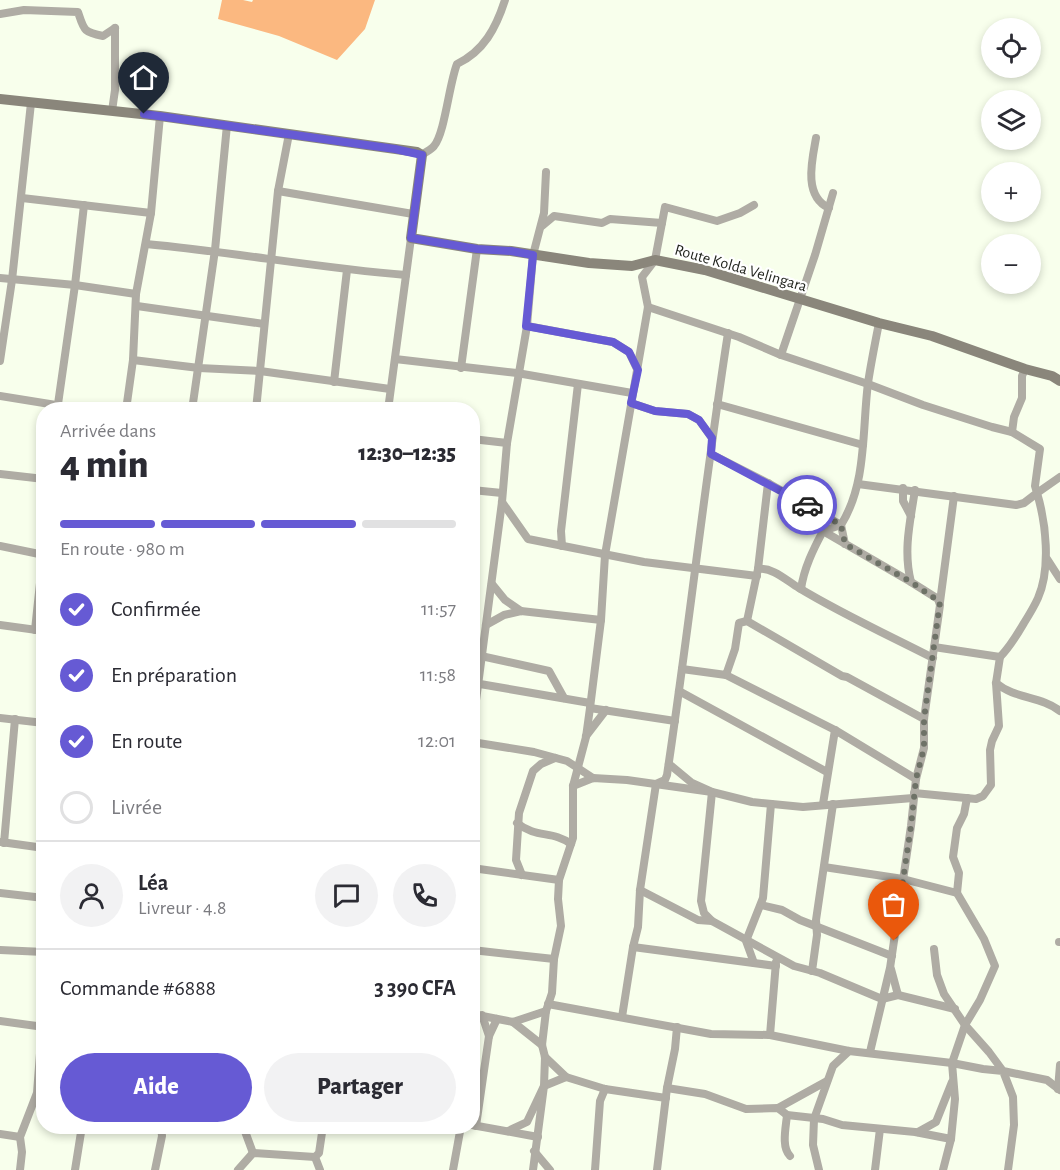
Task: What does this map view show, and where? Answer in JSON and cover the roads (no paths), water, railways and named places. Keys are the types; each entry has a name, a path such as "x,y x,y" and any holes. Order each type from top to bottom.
{"main road":[{"path":"0,99 160,116 417,152 422,155 411,238"},
{"name":"Route Kolda Velingara","path":"411,238 477,249 511,251 614,265 632,266 655,260 705,270 879,323 932,336 1025,369 1052,376 1060,381"}],"street":[{"path":"422,155 434,146 457,64 470,58 493,33 505,0"},
{"path":"0,14 24,10 78,12 84,30 90,34 103,36 115,28 115,90 112,111"},
{"path":"0,361 1,338 12,279 22,198 31,103"},
{"path":"127,402 133,360 136,294 151,213 160,116"},
{"path":"193,402 215,250 227,125"},
{"path":"257,402 278,191 289,134"},
{"path":"816,138 810,169 811,180 813,189 824,206 829,208"},
{"path":"546,172 542,226 533,255 526,326 507,443 480,684 564,698 606,710 675,721"},
{"path":"278,191 413,214"},
{"path":"781,355 815,255 833,193"},
{"path":"22,198 151,213"},
{"path":"58,402 84,205"},
{"path":"533,1170 544,1086 542,1045 561,926 558,899 559,880 571,844 574,821 573,786 586,737 601,620 605,555 648,307 642,277 655,260 665,207 717,221 754,205"},
{"path":"542,226 554,216 602,223 610,219 662,224"},
{"path":"389,402 411,238"},
{"path":"146,244 215,250 347,270 406,275"},
{"path":"460,368 477,249"},
{"path":"334,382 347,270"},
{"path":"0,278 75,285 136,294"},
{"path":"136,306 264,324"},
{"path":"573,786 593,778 656,784 771,804 803,807 914,796 976,799 983,796 991,785 990,750 999,726 996,683 1000,657 1010,648 1037,599 1047,559 1045,522 1035,486 1040,449 1012,432 992,428 922,405 781,355 728,333 648,307"},
{"path":"801,590 810,556 823,531 841,525 852,506 858,483 868,384 879,323"},
{"path":"526,326 613,342 629,352 638,370"},
{"path":"656,784 665,780 669,764 728,333"},
{"path":"395,359 517,373 632,393"},
{"path":"133,360 199,368 260,371 390,389"},
{"path":"1012,432 1014,417 1022,398 1022,376 1025,369"},
{"path":"562,546 561,531 578,384"},
{"path":"0,396 44,402"},
{"path":"631,403 655,411 688,414 699,420 712,438"},
{"path":"717,404 863,445"},
{"path":"480,441 507,443"},
{"path":"711,454 768,483 841,525 845,544"},
{"path":"0,474 36,478"},
{"path":"858,483 1016,505 1024,503 1060,477"},
{"path":"747,621 757,573 768,483"},
{"path":"903,489 903,501 911,516"},
{"path":"911,582 906,552 915,490"},
{"path":"480,491 502,493"},
{"path":"870,1052 890,968 916,779 924,748 924,719 954,496"},
{"path":"502,502 528,539 605,555 696,569 757,573 764,568 801,590 933,658"},
{"path":"551,543 561,531"},
{"path":"823,531 911,582 940,602"},
{"path":"0,546 36,554"},
{"path":"1043,582 1060,579 1047,559"},
{"path":"792,584 803,577"},
{"path":"492,584 505,600 521,611"},
{"path":"486,625 504,615 521,611 601,620"},
{"path":"726,675 735,649 739,623 747,621 842,676 847,676 924,719"},
{"path":"0,625 36,631"},
{"path":"934,647 1000,657"},
{"path":"480,655 549,671 564,698"},
{"path":"682,669 726,675 835,730 916,779"},
{"path":"996,683 1006,691 1050,704 1060,711"},
{"path":"679,691 827,772"},
{"path":"586,737 606,710"},
{"path":"0,718 36,721"},
{"path":"15,719 2,842 36,847"},
{"path":"823,804 835,730"},
{"path":"480,743 534,752 567,761 578,766 593,778"},
{"path":"522,875 516,860 517,823 533,771 541,764 555,758"},
{"path":"669,764 692,783 712,792"},
{"path":"622,1017 633,947 639,927 640,890 656,784"},
{"path":"701,916 712,792"},
{"path":"943,1170 951,1139 955,1099 952,1063 965,1025 980,1000 995,966 984,939 957,893 959,873 953,856 957,828 964,814 967,798"},
{"path":"754,963 746,941 761,904 771,804"},
{"path":"812,971 833,804"},
{"path":"517,823 536,834 557,836 571,844"},
{"path":"518,834 527,830"},
{"path":"503,873 516,860"},
{"path":"824,867 903,879 957,893"},
{"path":"480,869 559,880"},
{"path":"640,890 712,921 776,962"},
{"path":"0,893 36,897"},
{"path":"761,904 782,910 800,920 892,956"},
{"path":"633,947 754,963 776,962 812,971 882,999 898,994 956,1009"},
{"path":"934,949 940,986 949,1003 1003,1071 1013,1097 1014,1125 1008,1170"},
{"path":"0,951 36,952"},
{"path":"480,951 554,959"},
{"path":"770,1035 776,962"},
{"path":"890,968 898,994"},
{"path":"513,1022 547,1008 622,1017 711,1034 770,1035 849,1050 1003,1071 1047,1080 1059,1090"},
{"path":"489,1036 482,1015 513,1022 542,1045"},
{"path":"480,1089 489,1036 497,1018"},
{"path":"0,1021 36,1026"},
{"path":"657,1170 667,1088 673,1069 677,1027"},
{"path":"819,1170 813,1145 814,1119 833,1065 849,1050"},
{"path":"544,1057 566,1077 605,1089 666,1098"},
{"path":"1059,1090 1060,1065"},
{"path":"508,1131 527,1122 544,1086 566,1077"},
{"path":"918,1132 936,1122 953,1080"},
{"path":"667,1088 705,1095 746,1109 778,1108 827,1081"},
{"path":"596,1170 600,1101 605,1089"},
{"path":"20,1170 22,1152 20,1137 36,1103"},
{"path":"778,1108 787,1115 880,1129 918,1132 951,1139"},
{"path":"787,1115 785,1143 786,1153 790,1156"},
{"path":"480,1126 538,1137"},
{"path":"875,1170 880,1129"},
{"path":"0,1134 20,1137"},
{"path":"75,1170 81,1134"},
{"path":"156,1168 162,1134"},
{"path":"246,1134 253,1153"},
{"path":"315,1157 319,1153 322,1134"},
{"path":"453,1170 460,1134"},
{"path":"534,1151 550,1170"},
{"path":"253,1153 315,1157"},
{"path":"238,1170 253,1153"},
{"path":"315,1157 320,1170"}]}
